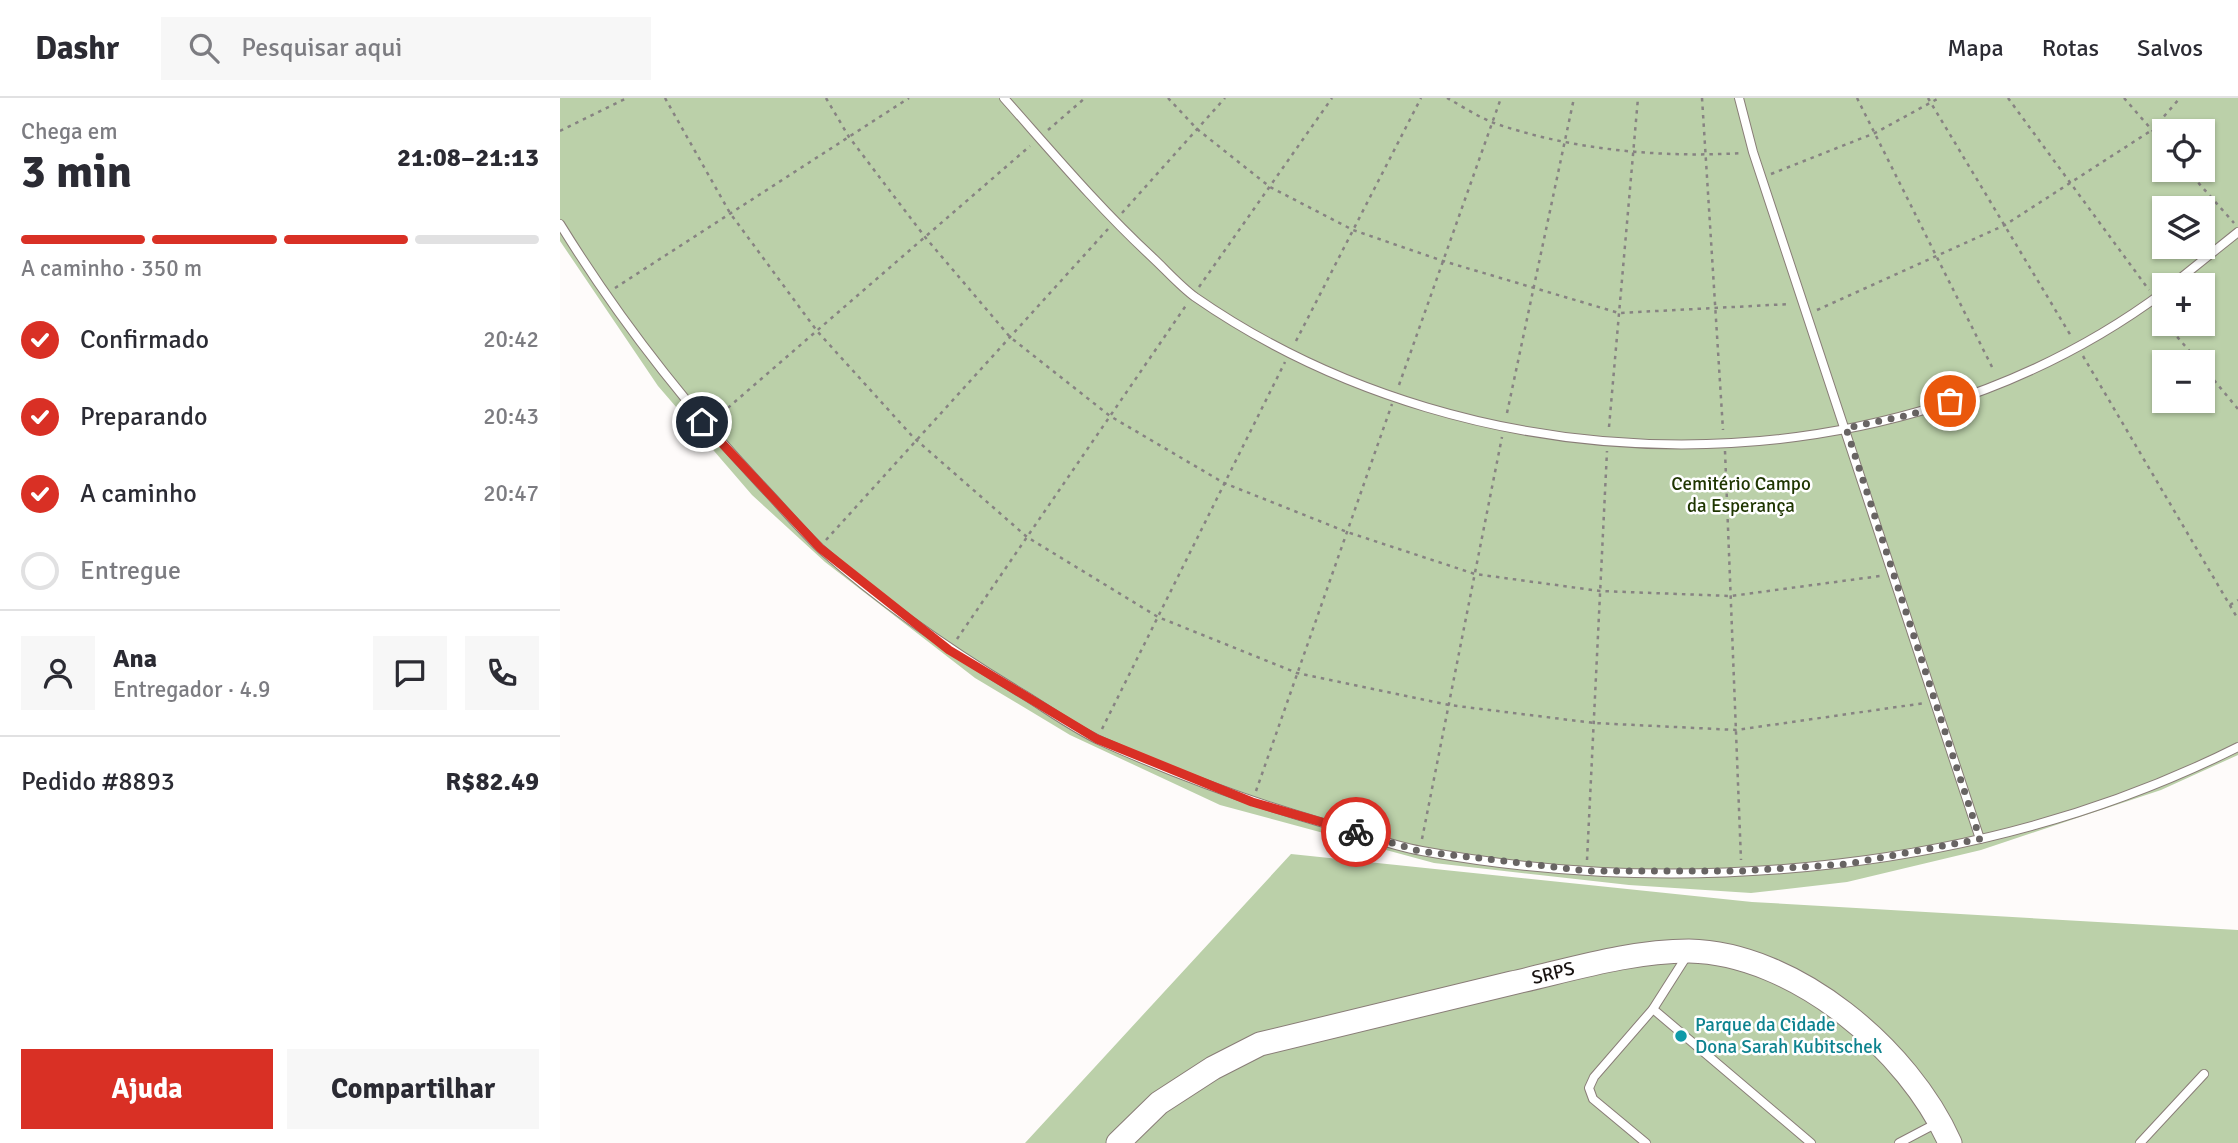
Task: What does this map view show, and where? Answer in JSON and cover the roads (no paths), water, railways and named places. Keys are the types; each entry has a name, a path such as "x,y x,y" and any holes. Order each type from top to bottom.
{"main road":[{"name":"SRPS","path":"1118,1143 1159,1103 1213,1068 1260,1044 1613,959 1689,951 1735,957 1765,967 1833,1004 1889,1050 1927,1098 1950,1143"}],"lane":[{"path":"1004,98 1114,222 1194,296 1289,353 1394,399 1504,427 1608,442 1724,445 1846,428 1910,415 2000,383 2078,349 2152,300"},
{"path":"1739,98 1753,152 1980,839"},
{"path":"560,224 604,295 707,427 820,548 949,650 1097,739 1252,802 1419,851 1587,871 1742,871 1847,864 1980,839 2096,806 2191,770 2238,747"},
{"path":"2186,273 2238,230"},
{"path":"1646,1143 1593,1099 1589,1088 1594,1077 1653,1009 1689,951"},
{"path":"1653,1009 1811,1143"},
{"path":"2140,1143 2204,1074"},
{"path":"1899,1143 1940,1122"}],"place":[{"name":"Parque da Cidade Dona Sarah Kubitschek","path":"1681,1036"}],"park label":[{"name":"Cemitério Campo da Esperança","path":"1741,495"}]}
